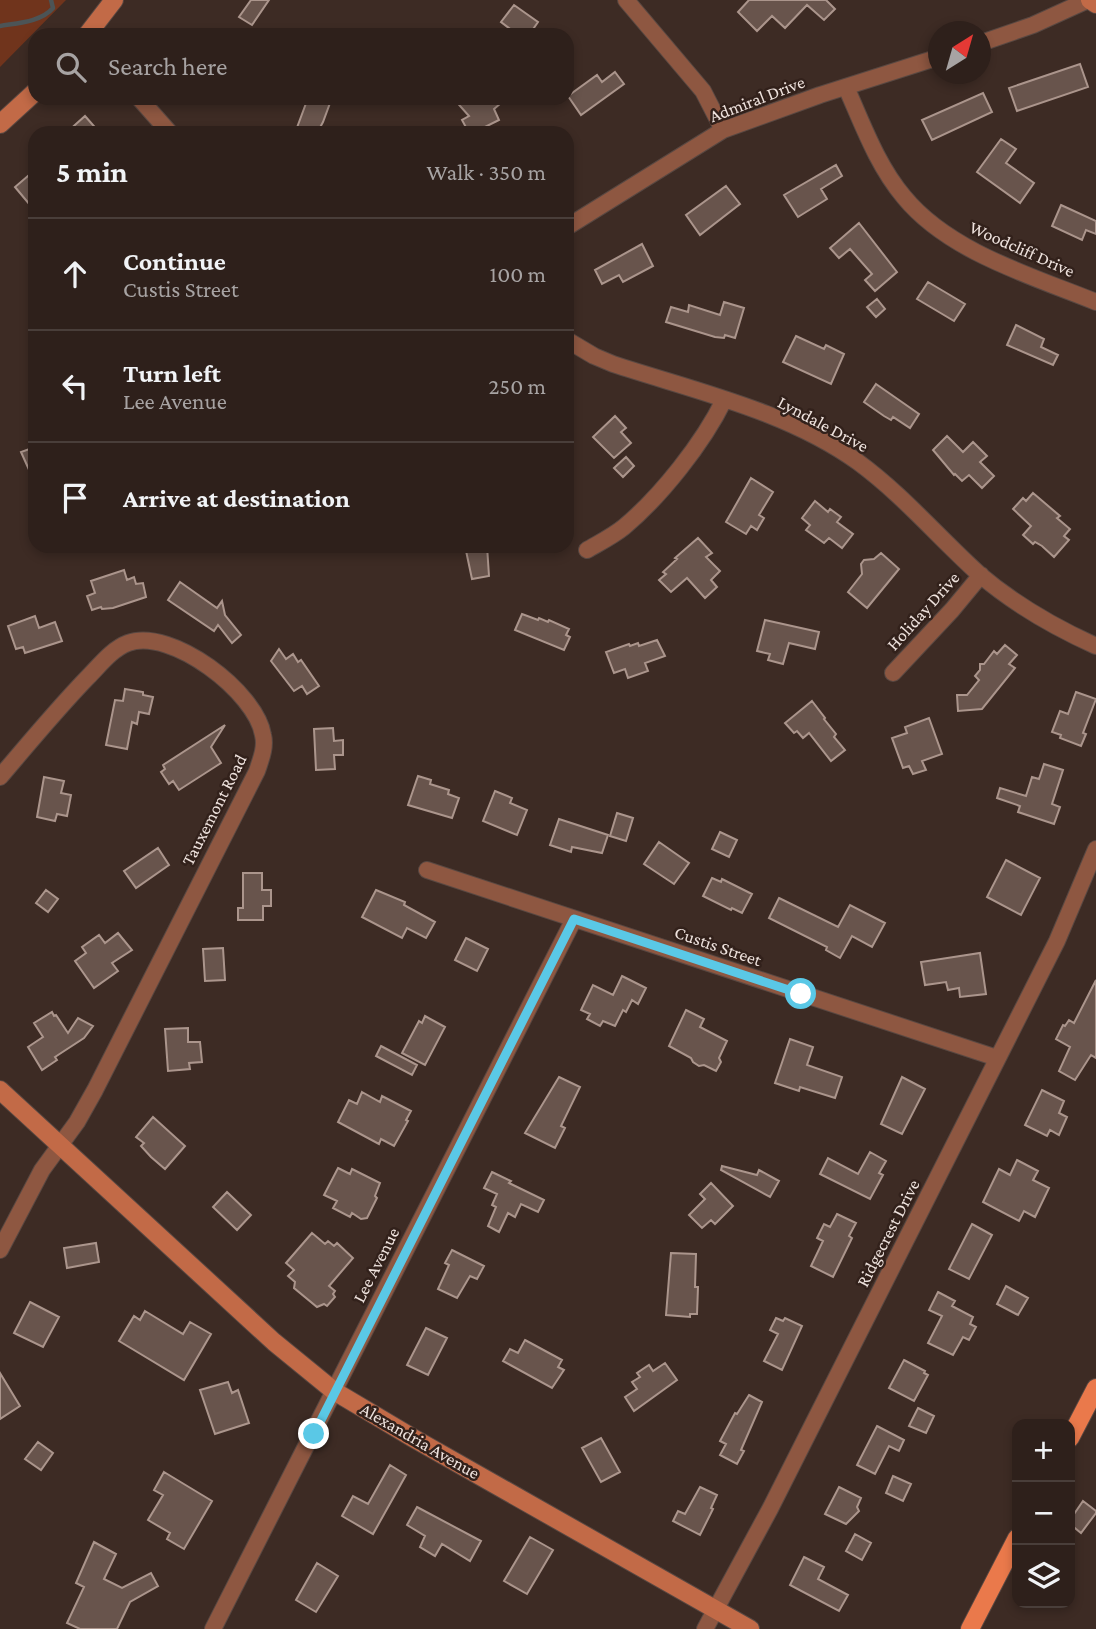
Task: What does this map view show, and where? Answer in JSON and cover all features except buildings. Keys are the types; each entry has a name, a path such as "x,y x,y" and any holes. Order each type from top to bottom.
{"main road":[{"path":"1075,1428 1096,1388"},
{"path":"970,1629 1013,1545"}],"street":[{"path":"92,28 114,0"},
{"path":"625,0 703,91 723,130"},
{"path":"991,40 1033,25 1089,0 1096,5"},
{"name":"Admiral Drive","path":"574,223 723,130 928,61"},
{"name":"Woodcliff Drive","path":"846,88 895,187 913,208 934,226 976,252 1096,302"},
{"path":"0,124 28,98"},
{"path":"145,105 164,126"},
{"name":"Lyndale Drive","path":"574,344 613,364 791,425 857,461 905,501 981,575 1037,616 1096,646"},
{"path":"587,550 626,525 651,499 707,433 724,400"},
{"name":"Holiday Drive","path":"893,673 981,575"},
{"name":"Tauxemont Road","path":"0,777 110,654 128,643 141,640 154,641 180,650 225,679 258,718 264,734 264,751 257,771 95,1090 77,1122 43,1170 0,1250"},
{"name":"Ridgecrest Drive","path":"705,1629 770,1509 1057,941 1096,849"},
{"name":"Custis Street","path":"427,870 998,1058"},
{"name":"Lee Avenue","path":"213,1629 574,919"},
{"name":"Alexandria Avenue","path":"0,1090 274,1342 334,1391 750,1629"}],"shaded area":[{"path":"0,0 66,0 38,28 28,28 28,39 0,67"}],"waterway":[{"path":"0,26 28,21 48,13 53,8 51,0"}],"route":[{"path":"314,1434 574,919 801,994"}]}
